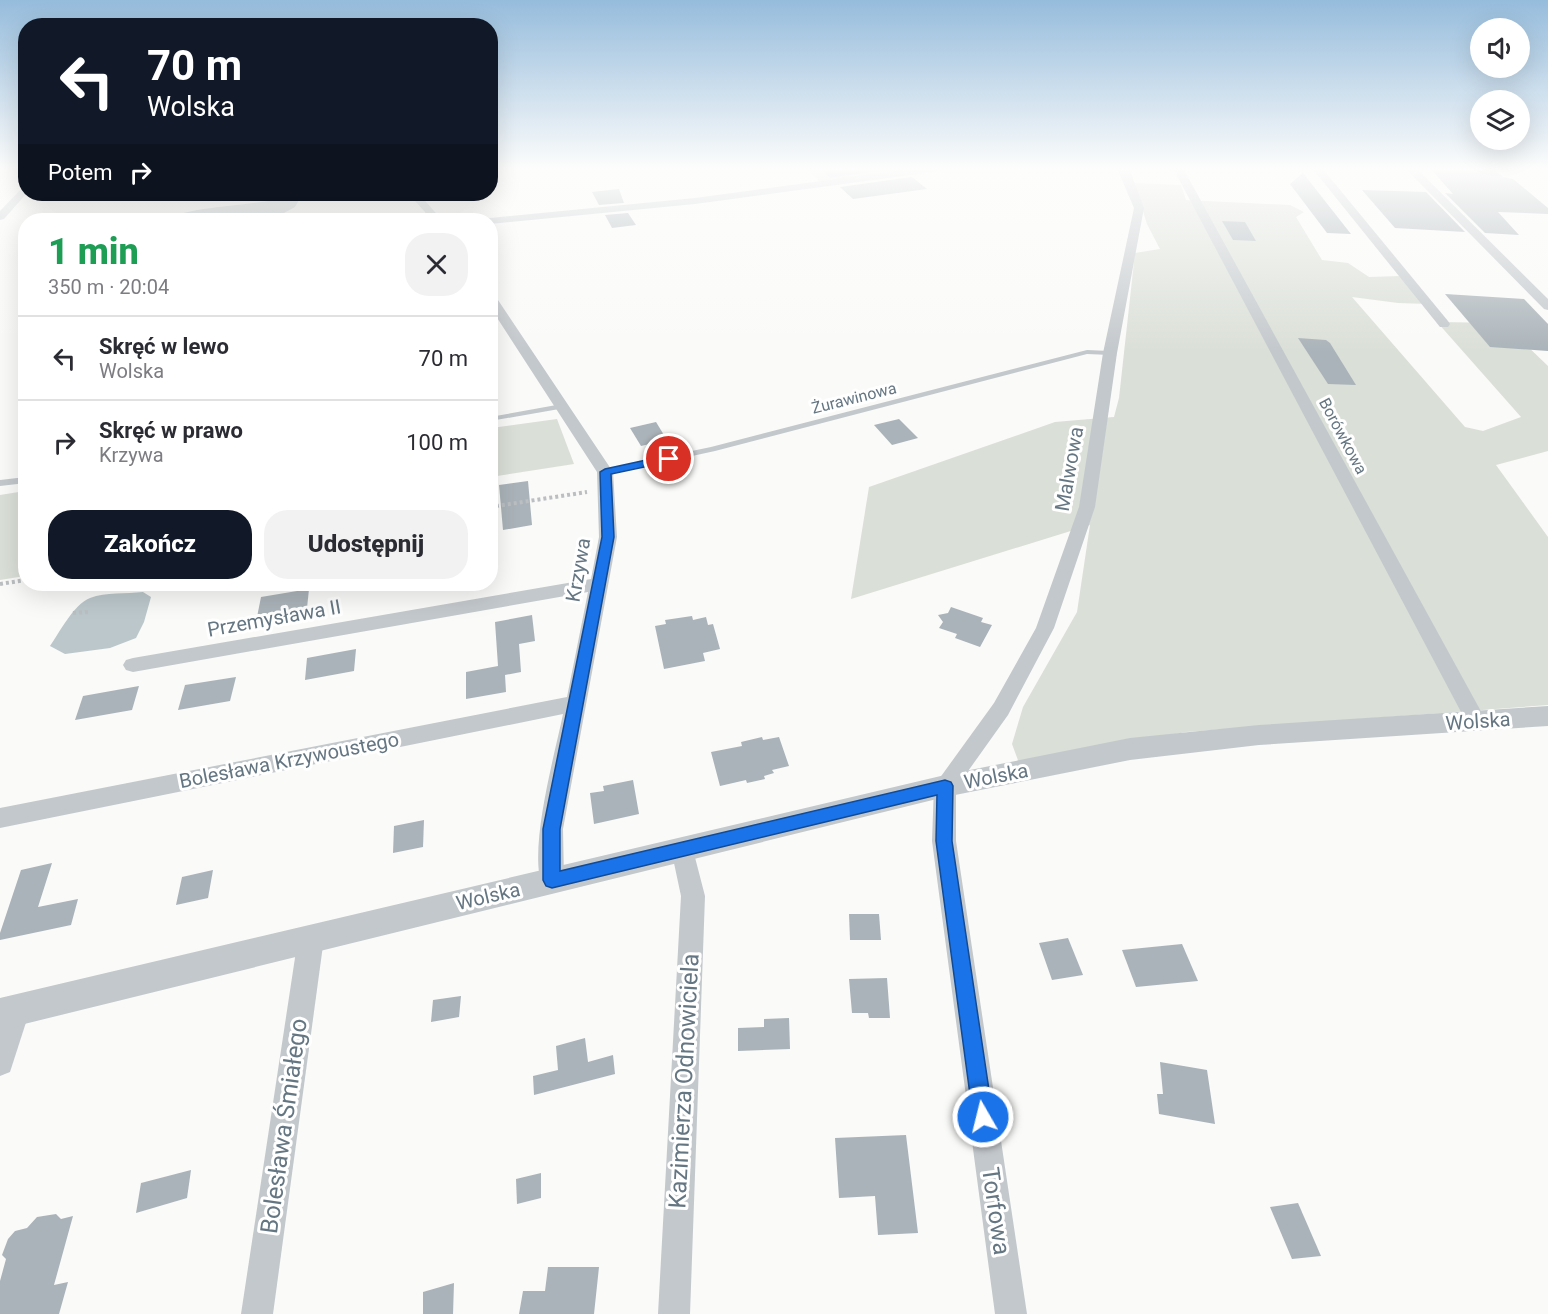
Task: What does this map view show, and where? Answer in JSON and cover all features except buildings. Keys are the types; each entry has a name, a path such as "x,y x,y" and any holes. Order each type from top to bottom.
{"street":[{"name":"Malwowa","path":"945,786 1001,709 1045,628 1087,507 1110,352 1135,229"},
{"name":"Borówkowa","path":"1211,229 1476,722"},
{"path":"1367,229 1444,324"},
{"path":"1471,229 1548,306"},
{"path":"498,309 562,406 606,480"},
{"name":"Krzywa","path":"552,880 552,829 608,537 606,480"},
{"name":"Przemysława II","path":"133,665 599,584"},
{"name":"Bolesława Krzywoustego","path":"0,818 577,703"},
{"name":"Wolska","path":"8,1012 945,786 1130,749 1188,741 1548,716"},
{"name":"Torfowa","path":"945,786 944,841 1011,1314"},
{"name":"Kazimierza Odnowiciela","path":"674,1314 693,896 683,849"},
{"name":"Bolesława Śmiałego","path":"257,1314 311,938"},
{"path":"0,1062 8,1012"}],"lane":[{"name":"Żurawinowa","path":"606,480 712,449 1087,352 1110,352"},
{"path":"498,418 562,406"},
{"path":"0,483 18,481"}],"path":[{"path":"498,505 606,480"},
{"path":"0,584 18,581"},
{"path":"73,614 88,612"}],"shaded area":[{"path":"1150,229 1303,229 1322,260 1348,263 1369,277 1401,276 1428,304 1352,297 1465,427 1483,431 1521,417 1437,322 1503,323 1548,366 1548,451 1496,465 1548,537 1548,705 1186,732 1019,763 1012,744 1023,707 1077,612 1090,525 851,599 869,487 1055,422 1114,417 1119,398 1135,253 1160,249"},
{"path":"557,419 574,464 498,476 498,427"},
{"path":"18,492 18,577 0,580 0,495"},
{"path":"143,592 151,597 144,622 136,638 110,648 65,654 50,646 84,601 103,595"}],"route":[{"path":"669,459 605,472 608,537 552,829 552,880 945,786 944,841 983,1117"}]}
